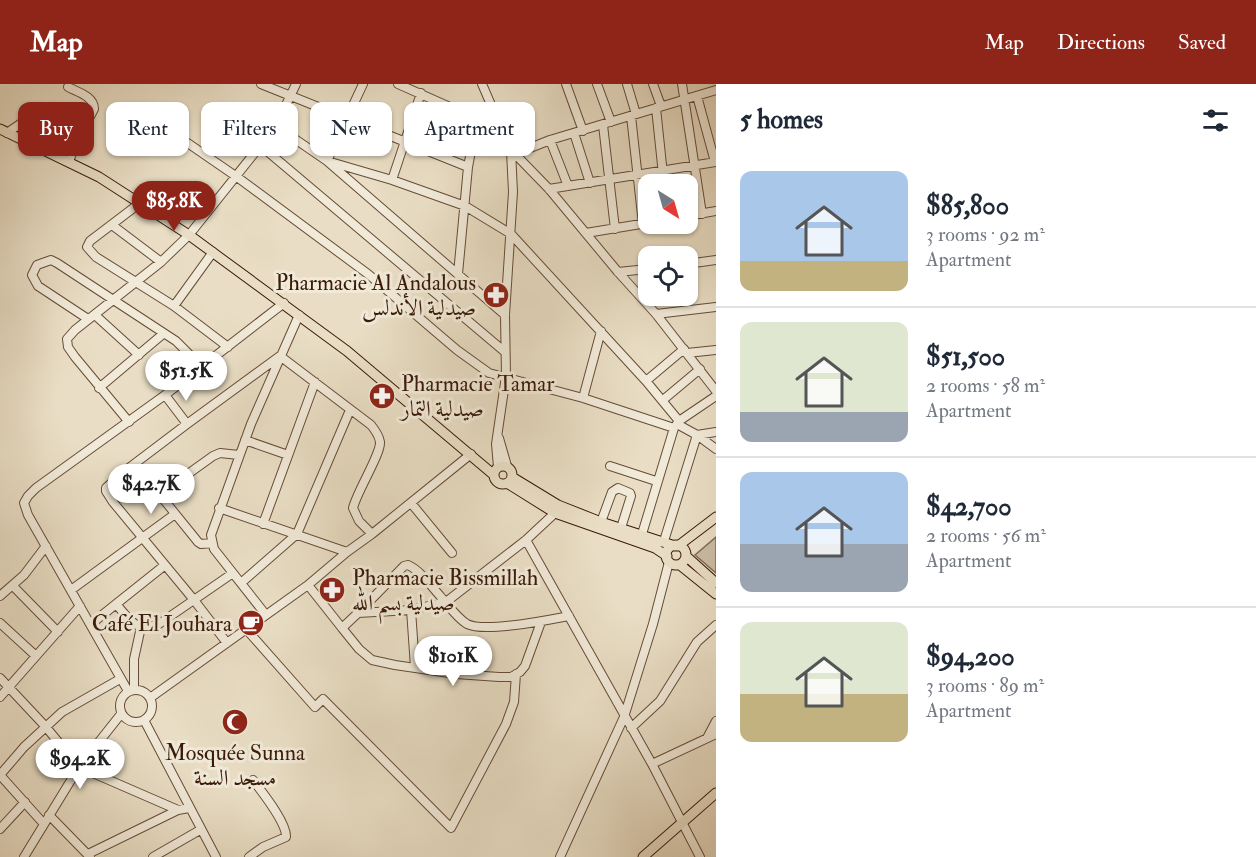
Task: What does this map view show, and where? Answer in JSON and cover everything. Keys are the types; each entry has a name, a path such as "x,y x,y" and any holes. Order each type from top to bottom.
{"main road":[{"path":"4,131 99,177 189,235 347,351 474,457 499,469 511,469 509,480"},
{"path":"499,469 498,482 509,480 550,501 601,522 664,541 681,549 716,583"},
{"path":"509,480 555,513 655,548 716,594"},
{"path":"673,562 668,550 681,549 716,517"},
{"path":"673,562 684,561 681,549"},
{"path":"643,857 716,793"}],"street":[{"path":"261,84 310,103"},
{"path":"288,102 296,84"},
{"path":"354,102 363,84"},
{"path":"400,84 440,102"},
{"path":"482,84 490,102"},
{"path":"566,84 583,131"},
{"path":"597,84 607,124 615,229"},
{"path":"549,189 638,175 633,115 627,84"},
{"path":"653,84 658,107 662,174"},
{"path":"682,84 702,214"},
{"path":"68,87 93,102"},
{"path":"535,145 697,96 712,89"},
{"path":"417,102 420,93"},
{"path":"644,174 715,162 697,96"},
{"path":"4,131 18,124"},
{"path":"574,133 590,183"},
{"path":"550,140 568,186"},
{"path":"298,141 327,161 505,315"},
{"path":"189,144 368,274 489,373 677,424 716,448"},
{"path":"392,180 404,146"},
{"path":"69,162 71,156"},
{"path":"129,422 99,388 75,357 67,342 75,330 161,262 189,235 253,156"},
{"path":"273,156 505,352"},
{"path":"327,161 329,156"},
{"path":"439,156 468,167"},
{"path":"458,274 470,156"},
{"path":"499,469 499,438 506,376 505,315 511,234 513,156"},
{"path":"517,156 549,189 656,314 716,391"},
{"path":"327,161 392,180 465,206 511,234 663,400 677,424"},
{"path":"140,203 90,241 88,249 96,257 174,306 228,347"},
{"path":"698,215 716,211"},
{"path":"112,225 161,262"},
{"path":"586,233 638,225"},
{"path":"174,306 213,252"},
{"path":"139,355 92,317 38,286 32,275 37,265 51,260 57,263 182,346 202,368"},
{"path":"698,263 716,261"},
{"path":"618,272 638,269"},
{"path":"121,714 131,722 144,720 152,710 150,698 140,690 131,690 120,680 91,624 28,515 24,503 28,496 202,368 284,303"},
{"path":"656,314 716,307"},
{"path":"266,615 212,543 210,535 245,440 299,315"},
{"path":"583,398 601,331"},
{"path":"99,388 163,334"},
{"path":"646,381 686,351 716,350"},
{"path":"280,356 371,425 377,433 380,444 353,508 359,521 372,534"},
{"path":"227,644 106,491 109,484 280,356"},
{"path":"663,400 700,369"},
{"path":"262,524 315,382"},
{"path":"165,395 187,424"},
{"path":"642,534 656,481 677,424 716,396"},
{"path":"240,583 297,534 350,410"},
{"path":"697,435 716,432"},
{"path":"664,541 697,435"},
{"path":"245,440 288,455"},
{"path":"160,494 213,456 220,453 239,455"},
{"path":"150,698 308,585 347,552 474,457"},
{"path":"135,464 198,542 212,543"},
{"path":"610,466 656,481"},
{"path":"601,522 612,492 618,488 632,496 621,528"},
{"path":"411,503 452,554"},
{"path":"219,508 347,552"},
{"path":"358,613 411,610 446,602 526,540 555,513"},
{"path":"71,590 175,514"},
{"path":"526,540 652,764 700,857"},
{"path":"0,596 24,575 46,546"},
{"path":"560,857 624,717 665,581 673,562"},
{"path":"91,624 165,565"},
{"path":"342,628 404,566 408,565 417,571 463,621 476,627 541,622 569,615"},
{"path":"116,604 133,624 150,627 159,624 233,573"},
{"path":"308,585 359,649 372,660 456,674 512,677 525,666 541,622"},
{"path":"13,586 58,632"},
{"path":"0,697 80,606"},
{"path":"411,610 415,667"},
{"path":"0,623 36,656"},
{"path":"631,728 660,701 697,642 716,625"},
{"path":"24,857 79,767 121,714 120,701 131,690 134,659 141,627"},
{"path":"246,629 315,707 323,699 451,828 506,724 514,702 516,674"},
{"path":"0,678 79,767 178,810"},
{"path":"44,824 0,775 45,726 74,704 120,680"},
{"path":"144,720 216,857"},
{"path":"706,739 716,721"},
{"path":"652,764 716,734"},
{"path":"249,857 267,844 286,837 287,834 253,780"},
{"path":"0,828 24,802"},
{"path":"49,814 89,856 178,810 189,808"},
{"path":"153,857 200,830"}],"shaded area":[{"path":"716,537 716,573 695,555"}],"place":[{"name":"Pharmacie Al Andalous صيدلية الأندلس","path":"496,295"},
{"name":"Pharmacie Tamar صيدلية التمار","path":"382,396"},
{"name":"Pharmacie Bissmillah صيدلية بسم الله","path":"332,590"},
{"name":"Café El Jouhara","path":"251,623"},
{"name":"Mosquée Sunna مسجد السنة","path":"235,722"}]}
